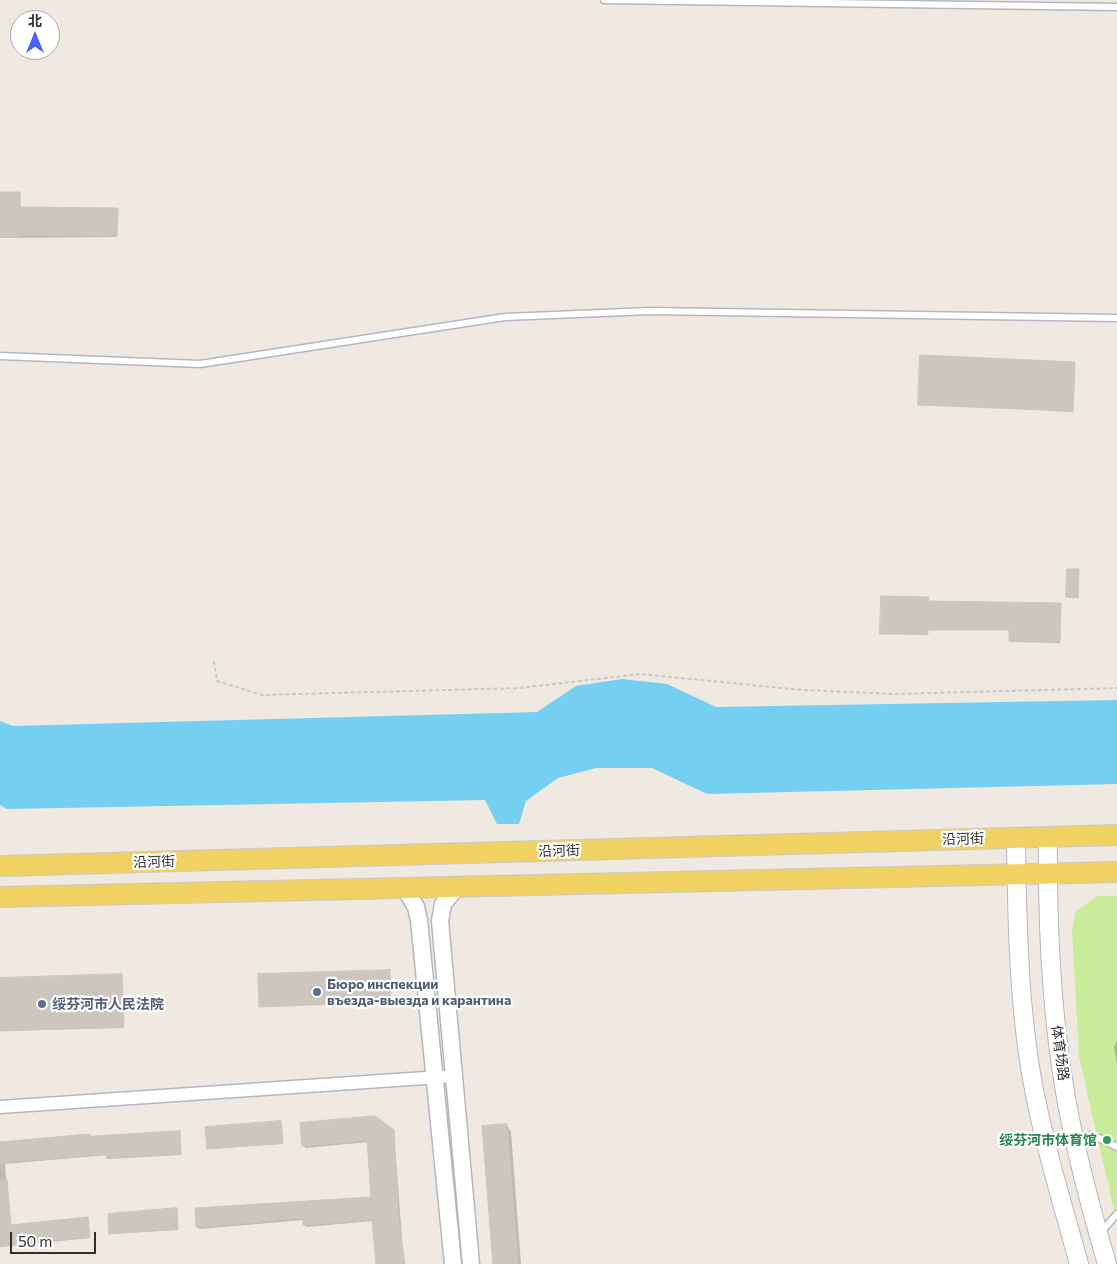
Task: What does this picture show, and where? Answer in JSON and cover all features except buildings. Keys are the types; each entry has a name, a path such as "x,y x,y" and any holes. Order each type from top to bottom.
{"main road":[{"name":"沿河街","path":"0,866 1117,835"},
{"name":"体育场路","path":"1048,837 1047,873 1056,1029 1084,1185 1107,1264"},
{"path":"1016,838 1023,1010 1028,1056 1048,1150 1079,1264"},
{"path":"0,897 1117,872"}],"street":[{"path":"458,886 443,904 440,921 471,1264"},
{"path":"404,888 411,897 419,920 453,1264"},
{"path":"0,1107 454,1076"}],"lane":[{"path":"604,0 1117,7"},
{"path":"0,356 200,364 505,317 650,311 1117,318"},
{"path":"1074,1133 1099,1138 1117,1147"},
{"path":"1098,1235 1117,1214"}],"path":[{"path":"214,661 217,681 262,695 519,688 640,674 722,680 803,690 894,694 1117,688"}],"green space":[{"name":"绥芬河市体育馆","path":"1097,896 1117,896 1117,1223 1079,1057 1072,931 1076,911"}],"water":[{"path":"622,679 667,684 716,707 1117,700 1117,784 707,794 652,768 596,768 558,778 526,801 519,824 497,824 485,800 7,809 0,805 0,721 13,726 537,712 576,686"}],"place":[{"name":"Бюро инспекции въезда-выезда и карантина","path":"317,992"},
{"name":"绥芬河市人民法院","path":"42,1004"},
{"name":"绥芬河市体育馆","path":"1107,1140"}]}
